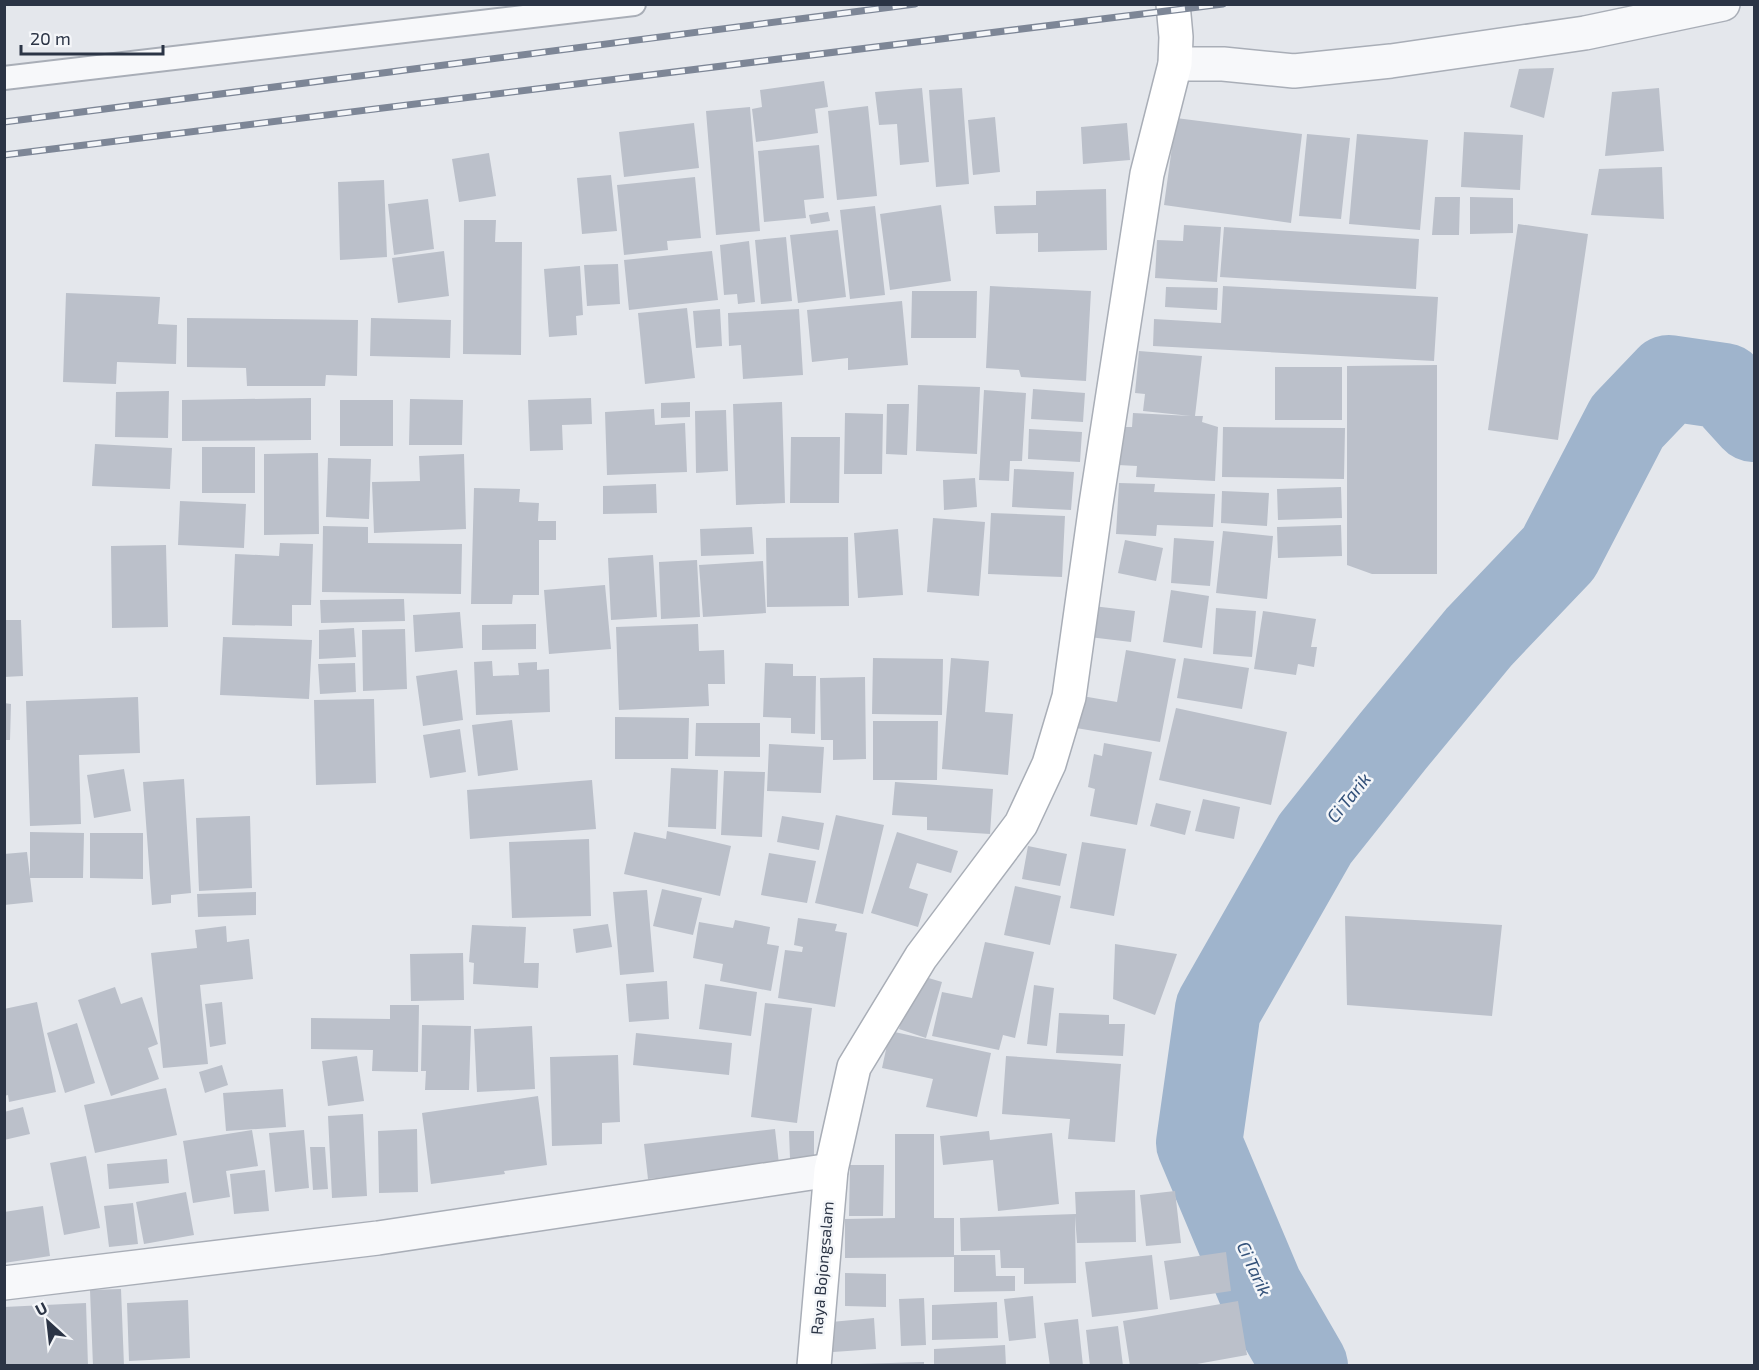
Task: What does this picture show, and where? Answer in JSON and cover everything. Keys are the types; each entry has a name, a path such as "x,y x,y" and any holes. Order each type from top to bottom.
{"main road":[{"name":"Raya Bojongsalam","path":"814,1365 831,1170 854,1067 921,957 1021,824 1049,764 1069,697 1147,174 1175,64 1176,37 1173,4"}],"street":[{"path":"1175,64 1223,64 1294,71 1380,62 1585,33 1723,4"},
{"path":"4,1283 378,1238 831,1170"}],"lane":[{"path":"4,78 634,4"}],"building":[{"path":"1554,68 1544,118 1510,107 1519,69"},
{"path":"824,81 828,107 815,109 818,133 756,142 752,109 762,107 760,90"},
{"path":"922,88 929,162 900,165 897,124 879,125 875,92"},
{"path":"962,88 969,184 936,187 929,90"},
{"path":"1659,88 1664,151 1605,156 1612,92"},
{"path":"868,106 877,196 837,200 828,111"},
{"path":"750,107 760,231 716,235 706,111"},
{"path":"995,117 1000,172 973,175 968,120"},
{"path":"1176,118 1302,134 1291,223 1164,205"},
{"path":"694,123 699,168 624,177 619,132"},
{"path":"1127,123 1130,160 1083,164 1081,127"},
{"path":"1464,132 1523,135 1520,190 1461,187"},
{"path":"1307,134 1350,138 1341,219 1299,216"},
{"path":"1357,134 1428,140 1420,230 1349,224"},
{"path":"819,145 824,198 804,200 806,218 764,222 758,151"},
{"path":"489,153 496,196 459,202 452,159"},
{"path":"1662,167 1664,219 1591,215 1599,169"},
{"path":"611,175 617,231 582,234 577,178"},
{"path":"695,177 701,238 667,241 668,250 624,255 617,185"},
{"path":"384,180 387,257 340,260 338,182"},
{"path":"1106,189 1107,250 1038,252 1038,233 996,234 994,206 1036,205 1036,191"},
{"path":"1435,197 1460,197 1459,235 1432,235"},
{"path":"1470,197 1513,198 1513,233 1470,234"},
{"path":"428,199 434,249 394,255 388,204"},
{"path":"941,205 951,281 890,290 880,214"},
{"path":"875,206 885,295 850,299 840,210"},
{"path":"828,212 830,221 811,224 809,215"},
{"path":"464,220 496,220 495,242 522,242 521,355 463,354"},
{"path":"1518,224 1588,234 1558,440 1488,430"},
{"path":"1184,225 1221,227 1217,282 1155,278 1157,240 1183,241"},
{"path":"1224,227 1419,239 1416,289 1220,277"},
{"path":"838,230 846,297 798,303 790,235"},
{"path":"786,237 792,301 761,304 755,240"},
{"path":"749,241 755,302 738,304 737,294 724,295 720,245"},
{"path":"444,251 449,296 398,303 392,258"},
{"path":"712,251 718,300 629,310 624,260"},
{"path":"618,264 620,304 587,306 584,265"},
{"path":"580,266 583,315 576,316 577,335 549,337 544,269"},
{"path":"990,286 1091,291 1086,381 1021,377 1019,370 986,368"},
{"path":"1223,286 1438,297 1434,361 1153,346 1154,319 1221,323"},
{"path":"1166,287 1218,288 1217,310 1165,307"},
{"path":"912,291 977,291 976,338 911,338"},
{"path":"66,293 160,297 158,324 177,325 176,364 117,362 116,384 63,382"},
{"path":"902,301 908,365 848,370 848,358 812,362 807,310"},
{"path":"687,308 695,378 645,384 638,313"},
{"path":"720,309 722,346 696,348 693,311"},
{"path":"799,309 803,375 743,379 741,345 729,346 728,313"},
{"path":"187,318 358,320 357,376 326,375 325,386 247,386 246,368 187,367"},
{"path":"371,318 451,320 450,358 370,356"},
{"path":"1139,351 1202,356 1195,416 1203,416 1202,422 1218,427 1215,481 1136,477 1137,466 1118,465 1119,427 1132,427 1133,413 1191,416 1143,411 1145,394 1135,393"},
{"path":"1437,365 1437,574 1372,574 1347,565 1347,366"},
{"path":"1275,367 1342,367 1342,420 1275,420"},
{"path":"918,385 980,387 977,454 916,451"},
{"path":"1033,389 1085,393 1083,422 1031,419"},
{"path":"984,390 1026,393 1022,461 1010,461 1009,481 979,480"},
{"path":"169,391 168,438 115,437 116,392"},
{"path":"311,398 311,440 182,441 182,400"},
{"path":"591,398 592,424 562,425 563,450 530,451 528,400"},
{"path":"410,399 463,400 462,445 409,445"},
{"path":"340,400 393,400 393,446 340,446"},
{"path":"690,402 690,417 661,418 661,403"},
{"path":"782,402 785,503 736,505 733,404"},
{"path":"887,404 909,404 907,455 886,454"},
{"path":"654,409 655,425 685,423 687,472 607,475 605,412"},
{"path":"726,410 728,471 696,473 695,411"},
{"path":"845,413 883,414 882,474 844,474"},
{"path":"1223,427 1345,428 1344,479 1222,477"},
{"path":"1029,429 1082,432 1080,462 1028,459"},
{"path":"791,437 840,437 839,503 790,503"},
{"path":"95,444 172,448 170,489 92,486"},
{"path":"202,447 255,447 255,493 202,493"},
{"path":"318,453 319,534 264,535 264,454"},
{"path":"464,454 466,529 374,533 372,482 420,481 419,456"},
{"path":"328,458 371,459 369,519 326,517"},
{"path":"1014,469 1074,472 1071,510 1012,507"},
{"path":"975,478 977,507 944,510 943,480"},
{"path":"1119,483 1155,484 1154,492 1215,494 1213,527 1157,525 1156,536 1116,534"},
{"path":"656,484 657,513 603,514 603,486"},
{"path":"1341,487 1342,518 1278,520 1277,489"},
{"path":"474,488 520,489 519,502 539,503 538,521 556,521 556,540 539,540 539,595 513,595 512,604 471,604"},
{"path":"1222,491 1269,493 1267,526 1221,523"},
{"path":"180,501 246,504 244,548 178,545"},
{"path":"991,513 1065,516 1062,577 988,574"},
{"path":"933,518 985,522 979,596 927,592"},
{"path":"1341,525 1342,556 1278,558 1277,527"},
{"path":"323,526 368,527 368,543 462,544 461,594 322,592"},
{"path":"752,527 754,554 701,556 700,529"},
{"path":"898,529 903,595 858,598 854,533"},
{"path":"1223,531 1273,536 1267,599 1216,593"},
{"path":"848,537 849,606 767,607 766,538"},
{"path":"1174,538 1214,541 1210,586 1171,583"},
{"path":"1125,540 1163,548 1156,581 1118,573"},
{"path":"280,543 313,544 311,605 292,605 292,626 232,625 235,554 279,556"},
{"path":"166,545 168,627 112,628 111,546"},
{"path":"653,555 657,617 611,620 608,558"},
{"path":"697,560 700,617 661,619 659,562"},
{"path":"763,561 766,613 703,617 699,565"},
{"path":"605,585 611,649 549,654 544,590"},
{"path":"1171,590 1209,596 1202,648 1163,642"},
{"path":"404,599 405,621 321,623 320,600"},
{"path":"1093,606 1135,611 1131,642 1089,637"},
{"path":"1216,608 1256,611 1252,657 1213,654"},
{"path":"1263,611 1316,619 1311,647 1317,647 1314,667 1298,664 1296,675 1254,669"},
{"path":"460,612 463,648 415,652 413,615"},
{"path":"4,620 21,620 23,676 4,677"},
{"path":"536,624 536,649 482,650 482,625"},
{"path":"698,624 699,651 724,650 725,684 708,684 709,706 619,710 616,627"},
{"path":"354,628 356,657 319,659 319,630"},
{"path":"405,629 407,689 363,691 362,630"},
{"path":"223,637 312,640 309,699 220,695"},
{"path":"1126,650 1176,659 1160,742 1076,728 1082,696 1117,702"},
{"path":"873,658 943,659 942,715 872,714"},
{"path":"951,658 989,661 985,712 1013,714 1008,775 942,769"},
{"path":"1184,658 1249,668 1242,709 1177,698"},
{"path":"492,661 493,676 519,675 518,663 537,662 537,670 549,669 550,712 476,715 474,662"},
{"path":"355,663 356,692 320,694 318,664"},
{"path":"765,663 793,664 793,676 816,676 815,734 791,733 791,718 763,717"},
{"path":"457,670 463,720 423,726 416,676"},
{"path":"865,677 866,759 833,760 833,740 821,740 820,678"},
{"path":"138,697 140,753 79,755 81,824 30,826 26,701"},
{"path":"374,699 376,783 316,785 314,700"},
{"path":"4,703 11,704 10,740 4,740"},
{"path":"1176,708 1287,732 1271,805 1159,780"},
{"path":"615,717 689,718 688,759 615,759"},
{"path":"512,720 518,770 478,776 472,725"},
{"path":"873,721 938,721 937,780 873,780"},
{"path":"696,723 760,723 760,757 695,756"},
{"path":"460,729 466,772 430,778 423,735"},
{"path":"1104,743 1152,752 1137,825 1090,816 1095,789 1088,787 1094,754 1102,756"},
{"path":"769,744 824,747 821,793 767,791"},
{"path":"671,768 718,770 716,829 668,827"},
{"path":"124,769 131,811 94,818 87,775"},
{"path":"724,771 765,772 762,837 721,835"},
{"path":"184,779 191,893 171,895 171,903 152,905 143,782"},
{"path":"592,780 596,829 470,839 467,790"},
{"path":"895,782 993,789 990,834 927,830 927,817 892,815"},
{"path":"1203,799 1240,807 1234,839 1195,831"},
{"path":"1156,803 1191,811 1185,835 1150,826"},
{"path":"836,815 884,825 863,914 815,903"},
{"path":"250,816 252,888 199,891 196,818"},
{"path":"782,816 824,823 819,850 777,842"},
{"path":"667,831 731,846 720,896 624,874 634,832 666,839"},
{"path":"30,832 84,833 83,878 30,878"},
{"path":"897,832 958,851 951,873 917,863 909,888 928,894 918,927 871,913"},
{"path":"90,833 143,833 143,879 90,878"},
{"path":"589,839 591,916 512,918 509,842"},
{"path":"1082,842 1126,849 1114,916 1070,908"},
{"path":"1028,846 1067,854 1060,886 1022,879"},
{"path":"27,852 33,902 4,905 4,854"},
{"path":"769,853 816,861 807,903 761,895"},
{"path":"1015,886 1061,896 1050,945 1004,935"},
{"path":"662,889 702,898 693,935 653,926"},
{"path":"647,890 654,972 620,975 613,892"},
{"path":"256,892 256,915 198,917 197,894"},
{"path":"1345,916 1502,925 1492,1016 1347,1005"},
{"path":"798,918 837,924 835,931 847,933 835,1007 778,998 785,950 802,952 803,947 794,945"},
{"path":"735,920 770,927 767,944 779,946 771,991 720,981 723,964 693,958 699,922 733,928"},
{"path":"608,924 612,947 576,953 573,929"},
{"path":"472,925 526,927 524,963 539,963 538,988 473,984 474,963 469,962"},
{"path":"226,926 227,942 249,939 253,979 200,985 208,1064 163,1068 151,953 197,948 195,930"},
{"path":"985,942 1034,952 1015,1038 1003,1035 999,1050 932,1036 942,992 972,998"},
{"path":"1115,944 1177,954 1155,1015 1113,999"},
{"path":"463,953 464,1000 411,1001 410,954"},
{"path":"915,974 942,982 926,1038 899,1029"},
{"path":"667,981 669,1019 629,1022 626,984"},
{"path":"705,984 757,992 751,1036 699,1029"},
{"path":"1034,985 1054,988 1047,1046 1027,1044"},
{"path":"115,987 121,1004 142,997 158,1044 148,1048 159,1079 111,1096 78,1000"},
{"path":"37,1002 56,1092 9,1102 8,1095 4,1096 4,1009"},
{"path":"222,1002 226,1044 210,1047 205,1004"},
{"path":"765,1003 812,1008 797,1123 751,1117"},
{"path":"390,1005 419,1005 418,1072 372,1071 373,1050 311,1049 311,1018 390,1019"},
{"path":"1059,1013 1109,1015 1109,1024 1125,1024 1123,1056 1056,1053"},
{"path":"77,1023 95,1083 65,1093 47,1033"},
{"path":"422,1025 471,1026 469,1090 425,1090 426,1071 421,1071"},
{"path":"532,1026 535,1089 477,1092 474,1029"},
{"path":"890,1031 991,1053 977,1117 926,1107 933,1079 882,1068"},
{"path":"636,1033 732,1043 729,1075 633,1065"},
{"path":"618,1055 620,1122 602,1123 602,1144 552,1146 550,1057"},
{"path":"357,1056 364,1101 328,1106 322,1061"},
{"path":"1006,1056 1121,1064 1115,1142 1068,1139 1070,1119 1002,1114"},
{"path":"222,1065 228,1085 205,1093 199,1072"},
{"path":"166,1088 177,1135 95,1153 84,1105"},
{"path":"283,1089 286,1127 226,1131 223,1093"},
{"path":"538,1096 547,1165 504,1171 505,1174 431,1184 422,1113"},
{"path":"23,1107 30,1134 4,1140 4,1112"},
{"path":"363,1114 367,1196 332,1198 328,1116"},
{"path":"417,1129 418,1192 379,1193 378,1131"},
{"path":"775,1129 779,1164 648,1179 644,1144"},
{"path":"252,1130 258,1166 226,1171 230,1197 193,1203 183,1141"},
{"path":"304,1130 309,1188 275,1192 269,1133"},
{"path":"789,1131 814,1131 814,1159 790,1159"},
{"path":"989,1131 990,1140 1052,1133 1059,1204 998,1211 993,1160 943,1165 940,1136"},
{"path":"895,1134 934,1134 934,1218 954,1218 954,1255 995,1255 996,1276 1015,1276 1015,1291 954,1292 954,1257 845,1258 845,1219 895,1218"},
{"path":"310,1147 325,1147 328,1189 313,1190"},
{"path":"86,1156 100,1228 64,1235 50,1163"},
{"path":"167,1159 169,1183 109,1189 107,1164"},
{"path":"850,1165 884,1165 883,1216 849,1216"},
{"path":"265,1170 269,1211 234,1214 230,1174"},
{"path":"1135,1190 1136,1242 1077,1243 1075,1216 1076,1283 1024,1284 1024,1268 1001,1268 1000,1250 961,1251 960,1218 1076,1214 1075,1192"},
{"path":"1175,1191 1181,1243 1146,1246 1140,1195"},
{"path":"186,1192 194,1235 144,1244 136,1202"},
{"path":"133,1203 138,1244 109,1247 104,1206"},
{"path":"43,1206 50,1256 4,1263 4,1212"},
{"path":"1226,1252 1231,1291 1170,1300 1164,1261"},
{"path":"1152,1255 1158,1309 1092,1317 1085,1262"},
{"path":"845,1273 886,1274 886,1307 845,1306"},
{"path":"121,1289 124,1366 93,1366 90,1290"},
{"path":"1033,1296 1036,1338 1009,1341 1004,1299"},
{"path":"924,1298 926,1345 901,1346 899,1299"},
{"path":"188,1300 190,1358 129,1361 127,1303"},
{"path":"1238,1301 1247,1355 1197,1364 1197,1366 1130,1366 1123,1321"},
{"path":"997,1302 998,1338 932,1340 932,1305"},
{"path":"86,1303 88,1366 4,1366 4,1307"},
{"path":"874,1318 876,1349 833,1352 831,1322"},
{"path":"1078,1319 1083,1366 1050,1366 1044,1323"},
{"path":"1118,1326 1123,1366 1090,1366 1086,1330"},
{"path":"1005,1345 1006,1366 934,1366 934,1349"},
{"path":"924,1362 924,1366 857,1366 857,1364"}],"waterway":[{"name":"Ci Tarik","path":"1305,1366 1260,1288 1199,1143 1218,1009 1315,839 1479,637 1559,553 1627,422 1669,378 1724,386 1754,419"}],"railway":[{"path":"4,122 915,4"},
{"path":"4,155 1223,4"}]}
